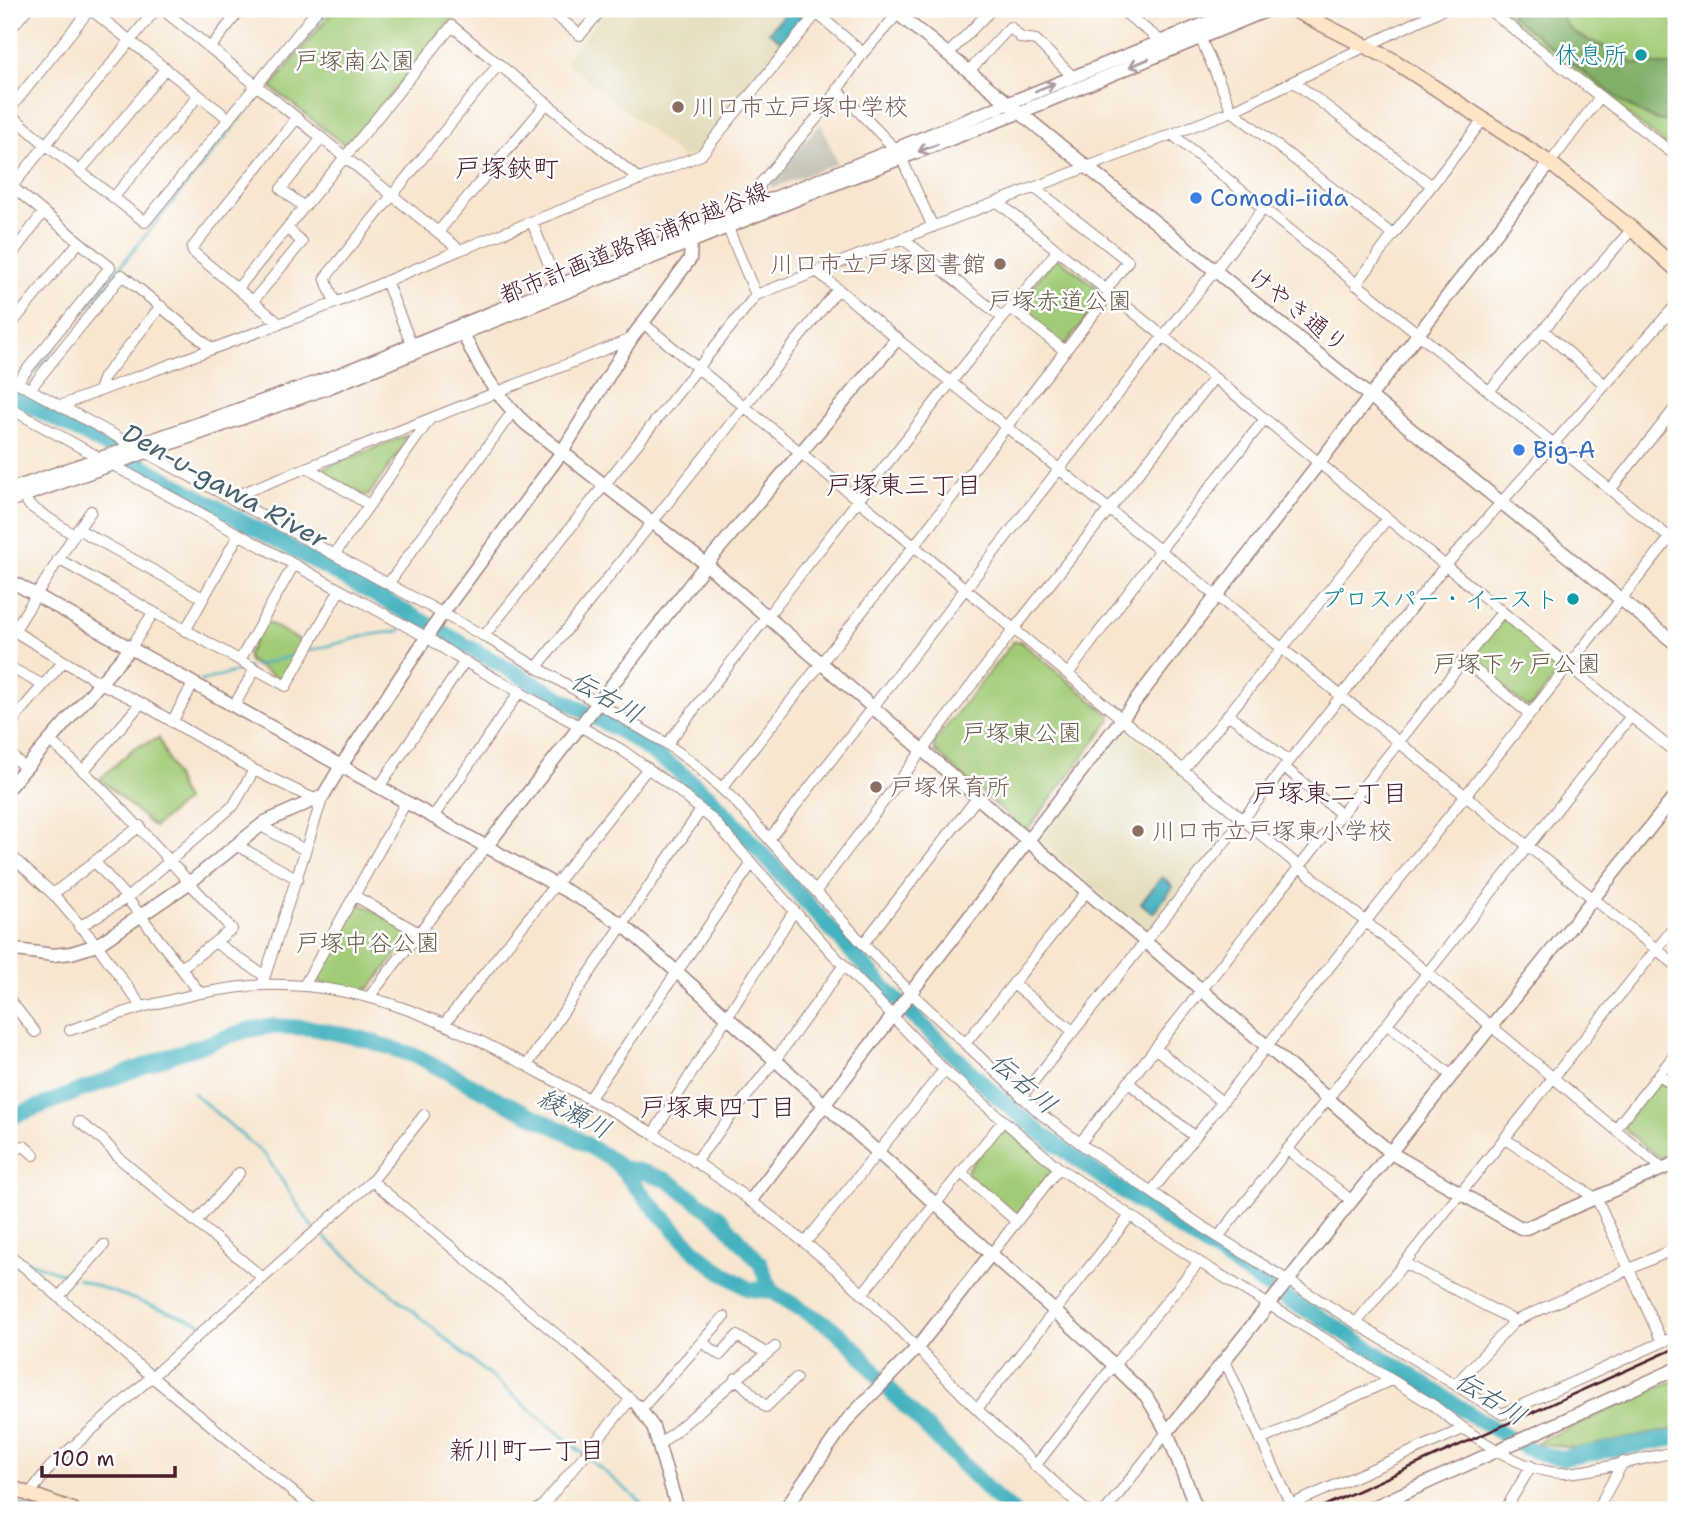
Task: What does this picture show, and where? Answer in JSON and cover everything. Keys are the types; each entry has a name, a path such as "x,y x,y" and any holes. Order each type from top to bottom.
{"main road":[{"path":"1292,9 1415,74 1550,163 1632,229 1676,270"},
{"path":"9,1487 30,1493 49,1506 73,1510"}],"street":[{"path":"9,31 27,9"},
{"path":"229,119 90,9 9,111 46,145 145,222 229,119 318,9"},
{"path":"156,9 10,187 110,267 13,380 62,405 137,451 230,498 484,636 667,744 722,788 770,838 909,996 1021,1097 1080,1143 1286,1284 1356,1323 1502,1414 1676,1336"},
{"path":"162,9 460,250"},
{"path":"210,48 241,9"},
{"path":"549,9 580,35 602,9"},
{"path":"948,54 992,9"},
{"path":"1120,9 1161,41"},
{"name":"都市計画道路南浦和越谷線","path":"9,501 16,491 327,388 559,290 898,153 1008,102 1241,9"},
{"name":"都市計画道路南浦和越谷線","path":"559,290 691,242 759,204 1021,112 1270,9"},
{"path":"484,636 756,295 1233,111 1443,9"},
{"path":"1488,9 1676,156"},
{"path":"759,204 760,184 788,149 816,121 863,53 897,10"},
{"name":"けやき通り","path":"897,10 1676,644"},
{"path":"62,405 335,303 460,250 701,155 814,11 863,53"},
{"path":"238,288 452,26 640,180"},
{"path":"969,71 1010,27 1021,38 1037,40 1072,76"},
{"path":"1200,37 1233,111 1393,235"},
{"path":"335,303 325,278 499,64"},
{"path":"80,171 166,68"},
{"path":"1294,82 1432,185"},
{"path":"837,89 898,153 933,227"},
{"path":"114,197 199,94"},
{"path":"751,1200 1600,97"},
{"path":"438,232 547,103"},
{"path":"280,324 193,253 192,248 297,118"},
{"path":"1356,285 1483,120"},
{"path":"1151,1192 1621,599 1674,537 1418,335 1173,135"},
{"path":"304,207 281,189 322,138"},
{"path":"722,788 1065,351 1128,261 1035,188"},
{"path":"998,202 1676,753"},
{"path":"770,838 1263,209"},
{"path":"9,258 43,213"},
{"path":"532,222 559,290"},
{"path":"725,222 756,295"},
{"path":"253,301 302,242 286,228"},
{"path":"1489,391 1632,229"},
{"path":"902,239 1003,318"},
{"path":"9,327 79,242"},
{"path":"264,981 298,879 318,797 442,614 562,452 631,339 690,259 691,242"},
{"path":"667,744 950,382 1058,250"},
{"path":"818,272 950,382 1676,965"},
{"path":"30,389 122,275 211,348"},
{"path":"386,281 412,346"},
{"path":"537,667 838,289"},
{"path":"1021,1097 1446,566 1676,305"},
{"path":"99,390 104,377 161,306"},
{"path":"1011,308 1065,351"},
{"path":"643,323 1663,1169"},
{"path":"462,330 479,367 496,393 513,411 706,564 1391,1153 1521,1228 1597,1199 1676,1163"},
{"name":"都市計画道路南浦和越谷線","path":"137,451 412,346 462,330"},
{"path":"1543,330 1605,385"},
{"path":"230,498 631,339"},
{"path":"369,997 706,564 897,339"},
{"path":"816,891 1014,629 1214,378"},
{"path":"1611,489 1676,407"},
{"path":"9,408 582,723 648,768 701,810 844,965 895,1014 944,1070 1059,1168 1199,1262 1433,1405 1463,1429 1503,1449 1522,1464 1563,1473 1676,1452"},
{"path":"388,584 513,411"},
{"path":"334,555 429,419"},
{"path":"1068,674 1160,550 1264,420"},
{"path":"307,467 369,505"},
{"path":"16,491 30,506 203,598"},
{"path":"91,511 12,630 254,770 318,797"},
{"path":"1182,770 1387,519"},
{"path":"185,631 239,534"},
{"path":"58,559 286,686 339,591"},
{"path":"240,660 293,566"},
{"path":"9,580 555,884 623,925 1056,1312 1146,1396 1167,1433 1197,1510"},
{"path":"1080,1143 1502,612"},
{"path":"9,787 130,649 153,613"},
{"path":"1463,660 1530,714"},
{"path":"9,725 64,661"},
{"path":"379,787 465,661"},
{"path":"9,667 43,685"},
{"path":"234,706 255,668"},
{"path":"172,722 193,684"},
{"path":"432,817 520,691"},
{"path":"83,770 141,703"},
{"path":"1228,714 1341,814"},
{"path":"1218,1237 1631,716"},
{"path":"50,741 140,826 232,929 181,968"},
{"path":"9,753 26,768"},
{"path":"445,1023 648,768"},
{"path":"79,927 127,898 234,805 254,770"},
{"path":"1106,1510 1676,795"},
{"path":"9,949 53,955 71,953 96,945 189,883 261,826 318,797"},
{"path":"863,944 977,797"},
{"path":"304,986 406,802"},
{"path":"527,1065 701,810"},
{"path":"53,894 140,826"},
{"path":"261,826 305,850"},
{"path":"236,845 298,879"},
{"path":"9,854 53,894 96,945 142,1007"},
{"path":"94,862 127,898 200,993"},
{"path":"590,1098 752,863"},
{"path":"965,1044 1087,891"},
{"path":"355,896 419,933"},
{"path":"653,1134 794,911"},
{"path":"1356,1323 1676,925"},
{"path":"216,943 264,981"},
{"path":"695,1162 775,1060 844,965"},
{"path":"70,1030 142,1007 264,981 369,997 405,1007 445,1023 653,1134 751,1200 806,1243 862,1294 914,1351 1085,1510"},
{"path":"1013,984 1073,1031"},
{"path":"9,999 35,1032"},
{"path":"1387,1024 1452,1076"},
{"path":"1156,1049 1222,1102"},
{"path":"1616,1128 1676,1053"},
{"path":"806,1243 944,1070"},
{"path":"1659,1074 1676,1088"},
{"path":"1129,1083 1195,1136"},
{"path":"30,1493 50,1467 372,1181 424,1115"},
{"path":"862,1294 1003,1121"},
{"path":"79,1122 263,1278"},
{"path":"1505,1139 1597,1199 1661,1342"},
{"path":"9,1152 24,1146 34,1155"},
{"path":"1287,1149 1352,1201"},
{"path":"784,1510 856,1410 914,1351 1059,1168"},
{"path":"960,1172 1016,1221"},
{"path":"196,1222 239,1173"},
{"path":"372,1181 580,1354 637,1405 653,1427 678,1510"},
{"path":"977,1409 1130,1216"},
{"path":"59,1297 104,1245"},
{"path":"1456,1384 1515,1321 1676,1248"},
{"path":"9,1254 152,1377 315,1510"},
{"path":"1035,1466 1199,1262"},
{"path":"1405,1263 1515,1321"},
{"path":"540,1510 637,1405 724,1317"},
{"path":"659,1445 770,1350 737,1336 720,1355 702,1342"},
{"path":"1225,1361 1291,1505"},
{"path":"1367,1510 1386,1507 1526,1438 1676,1369"},
{"path":"736,1378 766,1407 796,1378"},
{"path":"1261,1440 1391,1380"},
{"path":"1279,1510 1463,1429"},
{"path":"1597,1510 1623,1462"},
{"path":"1505,1510 1531,1466"},
{"path":"9,1507 16,1510"}],"shaded area":[{"name":"川口市立戸塚中学校","path":"607,9 805,9 810,17 698,153 683,158 565,61"},
{"path":"821,124 837,163 772,188 770,184 785,162"},
{"name":"川口市立戸塚東小学校","path":"1129,732 1233,817 1234,823 1149,929 1142,929 1044,844 1042,839 1123,733"}],"green space":[{"name":"戸塚南公園","path":"334,9 463,9 451,20 348,148 271,87"},
{"path":"1494,9 1676,9 1676,153"},
{"path":"1515,9 1559,9 1566,24 1576,34 1608,48 1628,61 1642,65 1676,66 1676,120 1668,122 1653,119 1622,102 1510,15"},
{"name":"戸塚赤道公園","path":"1058,258 1102,291 1104,297 1062,346 1019,310 1017,305"},
{"path":"407,435 408,440 368,496 323,473 324,468"},
{"name":"戸塚下ヶ戸公園","path":"1501,620 1507,620 1558,663 1561,669 1532,706 1527,707 1471,663 1471,656"},
{"path":"266,621 304,643 286,676 279,679 249,661 247,655"},
{"name":"戸塚東公園","path":"1020,641 1110,715 1111,720 1028,829 1023,829 935,751 934,742 1013,642"},
{"path":"159,738 185,801 154,827 100,779 134,748"},
{"name":"戸塚中谷公園","path":"360,903 413,934 370,988 362,991 318,982 316,976 356,904"},
{"path":"1664,1082 1676,1092 1676,1156 1661,1160 1625,1130 1624,1124 1656,1083"},
{"path":"1005,1129 1050,1165 1052,1172 1018,1214 1014,1215 968,1174 967,1170 999,1130"},
{"path":"1676,1380 1676,1429 1576,1448 1535,1443"}],"water":[{"path":"789,9 802,17 782,42 769,32"},
{"path":"1162,877 1173,887 1153,913 1141,903"}],"waterway":[{"path":"265,88 329,9"},
{"path":"25,384 261,93"},
{"path":"14,399 19,392"},
{"name":"伝右川","path":"9,395 105,445 627,735 677,770 712,799 891,995 992,1092 1042,1134 1110,1183 1290,1301 1330,1323 1473,1416 1524,1447 1563,1458 1676,1438"},
{"path":"309,651 369,635 400,631 403,627"},
{"path":"255,666 299,654"},
{"path":"201,681 249,668"},
{"name":"綾瀬川","path":"9,1118 170,1056 248,1030 271,1026 311,1028 364,1039 419,1057 566,1132 615,1162 698,1254 749,1289 771,1291 831,1327 857,1350 893,1394 996,1498 1012,1510"},
{"path":"193,1093 266,1156 312,1227 642,1503"},
{"path":"621,1168 667,1180 719,1217 760,1263 771,1291"},
{"path":"21,1259 71,1277"},
{"path":"77,1279 203,1324"},
{"path":"9,1500 31,1510"}],"railway":[{"path":"1315,1510 1676,1348"}],"place":[{"name":"休息所","path":"1641,55"},
{"name":"川口市立戸塚中学校","path":"678,107"},
{"name":"Comodi-iida","path":"1196,198"},
{"name":"川口市立戸塚図書館","path":"1000,264"},
{"name":"Big-A","path":"1519,450"},
{"name":"プロスパー・イースト","path":"1573,599"},
{"name":"戸塚保育所","path":"876,787"},
{"name":"川口市立戸塚東小学校","path":"1138,831"}],"district":[{"name":"戸塚鋏町","path":"507,168"},
{"name":"戸塚東三丁目","path":"904,485"},
{"name":"戸塚東二丁目","path":"1330,793"},
{"name":"戸塚東四丁目","path":"718,1107"},
{"name":"新川町一丁目","path":"527,1450"}],"water label":[{"name":"Den-u-gawa River","path":"225,486"}]}
